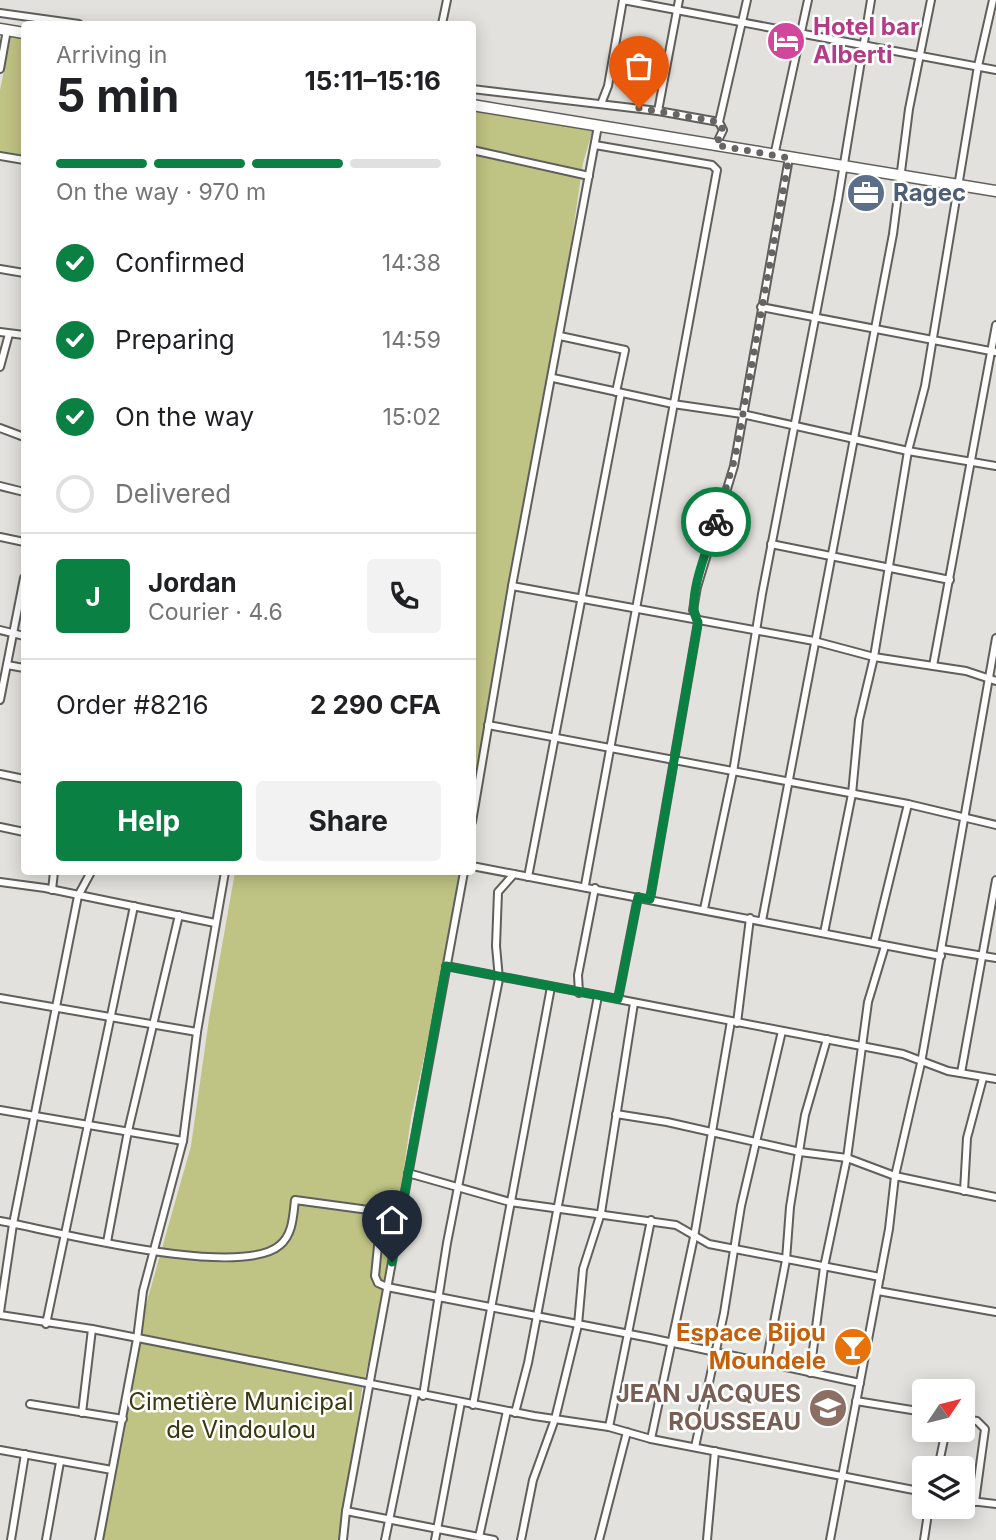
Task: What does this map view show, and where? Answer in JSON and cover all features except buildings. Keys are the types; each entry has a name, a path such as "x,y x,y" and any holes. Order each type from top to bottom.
{"highway":[{"path":"476,106 996,191"}],"street":[{"path":"443,21 447,0"},
{"path":"601,104 608,86 623,0 802,32 862,47 996,70"},
{"path":"658,111 679,0"},
{"path":"716,145 723,130 719,122 747,0"},
{"path":"774,156 808,0"},
{"path":"704,909 733,772 771,544 838,200 841,166 871,0"},
{"path":"762,921 786,781 854,440 901,176 918,56 931,0"},
{"path":"824,933 852,794 859,720 874,657 908,451 932,342 978,66 993,0"},
{"path":"0,13 57,21"},
{"path":"0,69 4,30"},
{"path":"476,89 658,111 719,122"},
{"path":"476,798 512,586 598,125"},
{"path":"585,885 710,213 716,167 660,154 595,145"},
{"path":"476,151 589,176"},
{"path":"0,156 21,160"},
{"path":"650,899 698,622 693,610 697,587 734,466 789,158"},
{"path":"0,269 21,272"},
{"path":"761,306 993,352"},
{"path":"933,666 996,325"},
{"path":"0,332 21,335"},
{"path":"0,367 9,334"},
{"path":"528,877 556,737 625,350 560,336"},
{"path":"552,378 673,404 743,414 908,451 996,466"},
{"path":"0,428 21,436"},
{"path":"0,486 21,491"},
{"path":"0,537 21,541"},
{"path":"771,544 950,580"},
{"path":"512,586 814,641 874,657 967,671 992,680"},
{"path":"0,700 21,593"},
{"path":"0,630 21,635"},
{"path":"830,1540 878,1291 895,1176 921,1063 992,680 996,638"},
{"path":"7,665 21,667"},
{"path":"488,724 908,804 996,825"},
{"path":"0,774 21,778"},
{"path":"874,943 908,804"},
{"path":"0,827 21,831"},
{"path":"476,867 585,885 885,946 996,958"},
{"path":"385,1540 419,1395 499,979 496,946 499,891 514,874"},
{"path":"52,890 54,875"},
{"path":"89,875 78,896 13,1224 0,1313 515,1413 609,1427 651,1439 912,1490"},
{"path":"99,1540 123,1419 143,1292 183,1142 197,1032 224,875"},
{"path":"343,1540 346,1511 463,875"},
{"path":"961,1073 996,880"},
{"path":"0,882 215,923"},
{"path":"579,993 578,975 595,888"},
{"path":"618,999 638,897"},
{"path":"46,1324 134,906"},
{"path":"107,1242 128,1131 155,1025 178,915"},
{"path":"651,1439 694,1237 709,1133 734,1022 750,918"},
{"path":"810,1373 824,1267 847,1158 868,1002 885,946"},
{"path":"446,966 499,979 862,1045 903,1054 921,1063 996,1079"},
{"path":"473,1405 551,987"},
{"path":"515,1413 558,1208 598,996"},
{"path":"0,998 111,1015 197,1032"},
{"path":"521,1540 533,1480 555,1419 578,1325 583,1269 601,1213 634,1003"},
{"path":"695,1447 756,1143 782,1031"},
{"path":"766,1364 786,1260 790,1208 805,1115 827,1039"},
{"path":"964,1191 969,1126 983,1078"},
{"path":"0,1110 183,1142"},
{"path":"616,1114 800,1152 847,1158 895,1176 996,1197"},
{"path":"408,1173 510,1202 651,1220 682,1227 709,1244 880,1278"},
{"path":"0,1221 155,1252 218,1258 254,1256 272,1251 290,1233 295,1200 376,1212 381,1216 374,1276 378,1283 387,1287 437,1299 536,1315 860,1383"},
{"path":"609,1427 651,1220"},
{"path":"878,1291 996,1312"},
{"path":"82,1413 92,1329"},
{"path":"856,1401 912,1410"},
{"path":"435,1540 461,1402"},
{"path":"30,1404 123,1419"},
{"path":"479,1537 507,1411"},
{"path":"975,1421 985,1429 975,1502 996,1504"},
{"path":"599,1540 627,1433"},
{"path":"0,1450 112,1470"},
{"path":"706,1540 715,1451"},
{"path":"10,1540 25,1454"},
{"path":"46,1540 60,1462"},
{"path":"346,1511 494,1540"},
{"path":"924,1540 927,1519"}],"green space":[{"path":"11,37 21,39 21,154 0,151 0,90"},
{"path":"476,111 593,129 583,163 547,406 476,807"},
{"name":"Cimetière Municipal de Vindoulou","path":"234,875 463,875 411,1118 387,1287 362,1389 343,1540 99,1540 138,1333 191,1146 209,1019"}],"way so far":[{"path":"639,108 719,122 723,130 716,145 789,158 734,466 716,522"}],"place":[{"name":"Hotel bar Alberti","path":"786,41"},
{"name":"Ragec","path":"866,193"},
{"name":"Espace Bijou Moundele","path":"853,1347"},
{"name":"JEAN JACQUES ROUSSEAU","path":"828,1408"}],"route":[{"path":"392,1262 446,966 499,979 618,999 638,897 650,899 698,622 693,615 697,587 716,522"}]}
